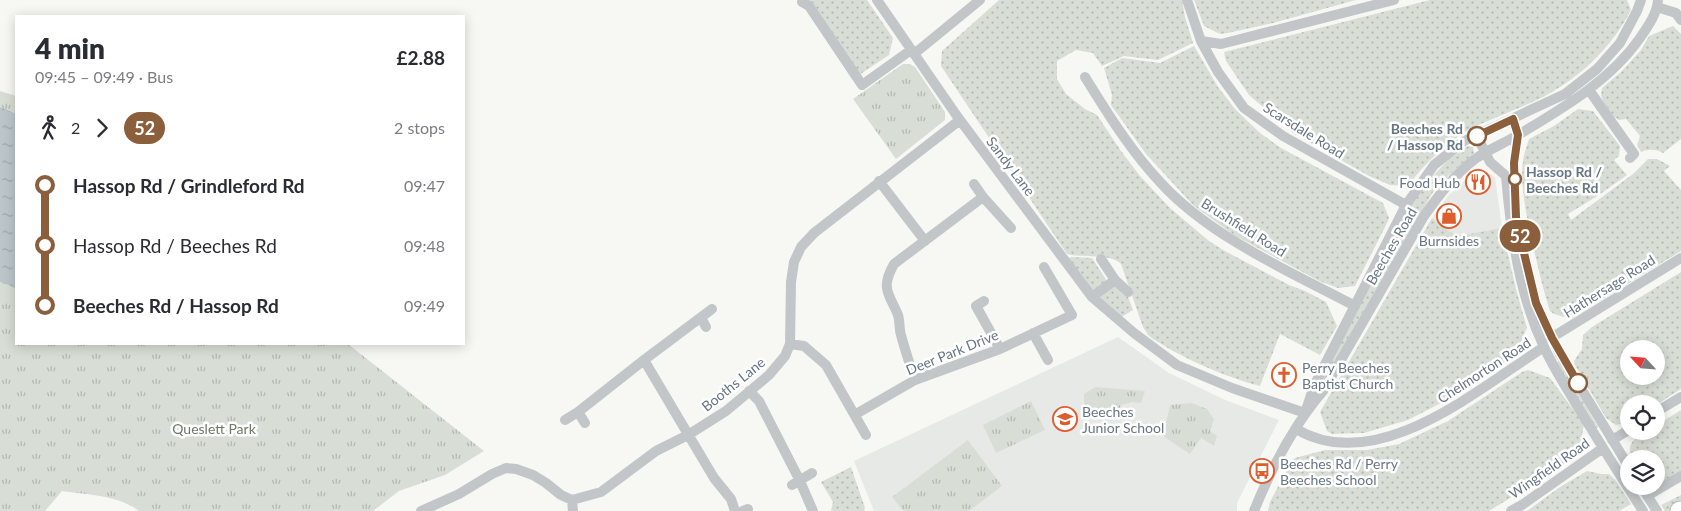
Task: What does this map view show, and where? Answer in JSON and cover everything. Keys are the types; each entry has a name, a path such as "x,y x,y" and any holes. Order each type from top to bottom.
{"street":[{"name":"Sandy Lane","path":"877,0 960,120 1092,297 1134,333 1177,365 1232,388 1305,413"},
{"path":"802,2 809,6 862,85 913,52 980,0"},
{"name":"Scarsdale Road","path":"1187,0 1202,41 1218,72 1244,108 1282,136 1406,205"},
{"path":"1202,41 1221,44 1394,0"},
{"name":"Beeches Road","path":"1254,511 1261,493 1305,413 1314,386 1406,205 1434,165 1457,147 1477,136 1565,94 1596,68 1620,42 1637,10 1640,0"},
{"path":"1658,4 1676,14 1681,20"},
{"name":"Beeches Road","path":"1305,413 1323,392 1424,216 1441,192 1458,174 1485,154 1589,90 1607,76 1632,50 1647,28 1658,4"},
{"name":"Brushfield Road","path":"1085,77 1125,141 1161,183 1191,210 1222,233 1354,306"},
{"path":"1589,90 1634,154 1630,158"},
{"path":"1513,119 1518,135 1514,163 1516,217 1536,303 1552,338 1620,453"},
{"path":"866,435 856,414 826,365 804,346 790,344 791,282 794,262 800,247 814,233 960,120"},
{"path":"1477,136 1490,162 1506,176 1516,259 1529,308 1544,348 1643,511"},
{"path":"879,181 925,241"},
{"path":"974,184 1011,228"},
{"path":"915,380 900,332 899,316 889,299 888,275 894,264 983,197"},
{"name":"Hathersage Road","path":"1552,338 1681,258"},
{"path":"1101,259 1115,280 1128,292"},
{"name":"Deer Park Drive","path":"856,414 915,380 1000,349 1072,315 1044,267"},
{"path":"1092,297 1115,280"},
{"path":"976,306 1000,349"},
{"path":"565,420 644,360 703,323 712,309"},
{"path":"1033,333 1048,360"},
{"name":"Booths Lane","path":"421,511 458,494 506,468 516,469 546,482 572,506 601,492 656,451 688,435 726,411 769,375 785,356 790,344"},
{"name":"Chelmorton Road","path":"1296,429 1328,442 1350,443 1385,437 1404,431 1450,410 1544,348"},
{"path":"644,360 714,478 731,499 735,511"},
{"path":"750,391 759,401 795,482 813,511"},
{"path":"1665,407 1681,397"},
{"path":"578,412 584,423"},
{"path":"1612,440 1620,435"},
{"name":"Wingfield Road","path":"1511,511 1603,448"},
{"path":"795,482 812,473"},
{"path":"1657,511 1647,496 1681,476"}],"shaded area":[{"path":"1478,168 1495,177 1502,228 1456,236 1432,218 1448,196"},
{"path":"1118,337 1169,373 1225,400 1279,420 1237,503 1237,511 874,511 854,461"}],"green space":[{"path":"808,0 867,0 893,38 889,55 859,75"},
{"path":"999,0 1182,0 1193,43 1158,60 1124,56 1102,66 1093,53 1076,50 1057,61 1057,79 1066,94 1085,109 1097,115 1140,176 1170,208 1209,241 1289,285 1326,302 1337,326 1320,355 1280,334 1260,386 1217,372 1188,359 1149,336 1143,327 1121,264 1110,258 1067,254 941,66 942,51"},
{"path":"1194,0 1356,0 1273,23 1220,34 1204,26"},
{"path":"1430,0 1627,0 1631,10 1605,49 1570,81 1543,97 1466,131 1447,144 1430,160 1408,186 1390,185 1369,176 1293,133 1249,95 1226,61 1224,52"},
{"path":"1673,26 1681,34 1681,139 1663,153 1652,150 1641,152 1637,145 1640,136 1626,119 1619,120 1613,116 1603,101 1601,95 1602,88 1622,71 1641,50 1649,36"},
{"path":"1194,46 1218,87 1235,109 1260,133 1281,148 1383,203 1389,218 1355,286 1338,288 1319,281 1234,235 1193,205 1146,154 1111,105 1112,95 1104,68 1122,58 1160,63"},
{"path":"903,64 910,64 915,67 945,112 945,120 896,159 853,99"},
{"name":"Queslett Park","path":"0,91 15,96 15,345 349,345 484,451 445,475 399,491 373,511 139,511 112,499 62,491 45,511 0,511"},
{"path":"1578,109 1593,111 1620,146 1619,156 1614,160 1627,175 1568,214 1571,220 1633,174 1648,159 1657,159 1670,166 1664,171 1681,190 1681,251 1571,319 1550,311 1544,293 1527,218 1522,170 1523,158 1529,139 1554,126"},
{"path":"1468,146 1473,147 1474,153 1433,192 1314,398 1312,396 1400,223 1427,182 1449,159"},
{"path":"1432,218 1456,236 1502,228 1527,328 1518,352 1441,403 1408,420 1364,433 1332,434 1327,431 1320,412"},
{"path":"1071,257 1092,258 1107,281 1092,291 1067,260"},
{"path":"1681,272 1681,389 1665,399 1665,395 1620,395 1620,424 1616,425 1606,418 1575,365 1574,361 1582,349 1583,335 1592,327"},
{"path":"1115,286 1123,295 1128,297 1133,310 1120,318 1098,297 1109,287"},
{"path":"1559,361 1598,427 1595,429 1556,363"},
{"path":"1528,370 1550,378 1584,424 1579,452 1562,466 1489,511 1268,511 1270,502 1292,460 1295,458 1325,450 1367,450 1399,444 1448,421 1522,372"},
{"path":"1095,387 1145,391 1141,403 1132,402 1121,405 1115,418 1085,418 1084,394"},
{"path":"1031,401 1045,430 996,453 983,425"},
{"path":"1192,403 1207,409 1214,419 1210,431 1217,436 1214,446 1201,438 1190,454 1163,436 1170,405"},
{"path":"1681,410 1681,472 1665,482 1665,450 1630,450 1630,448 1634,440 1665,440 1665,420"},
{"path":"968,440 1002,486 969,511 903,511 892,497"},
{"path":"851,467 865,508 864,511 831,511 833,502 821,482"},
{"path":"1587,471 1609,474 1620,487 1620,495 1625,495 1631,504 1619,511 1527,511 1560,487"},
{"path":"1681,495 1681,511 1665,511 1661,505"}],"water":[{"path":"0,107 15,114 15,288 0,282"}],"bus line":[{"name":"52","path":"1477,136 1513,119 1518,135 1514,163 1516,217 1536,303 1560,354 1578,383"}],"place":[{"name":"Beeches Rd / Hassop Rd","path":"1477,136"},
{"name":"Hassop Rd / Beeches Rd","path":"1515,179"},
{"name":"Food Hub","path":"1478,182"},
{"name":"Burnsides","path":"1449,216"},
{"name":"Perry Beeches Baptist Church","path":"1284,375"},
{"name":"Beeches Junior School","path":"1065,419"},
{"name":"Beeches Rd / Perry Beeches School","path":"1262,471"}]}
